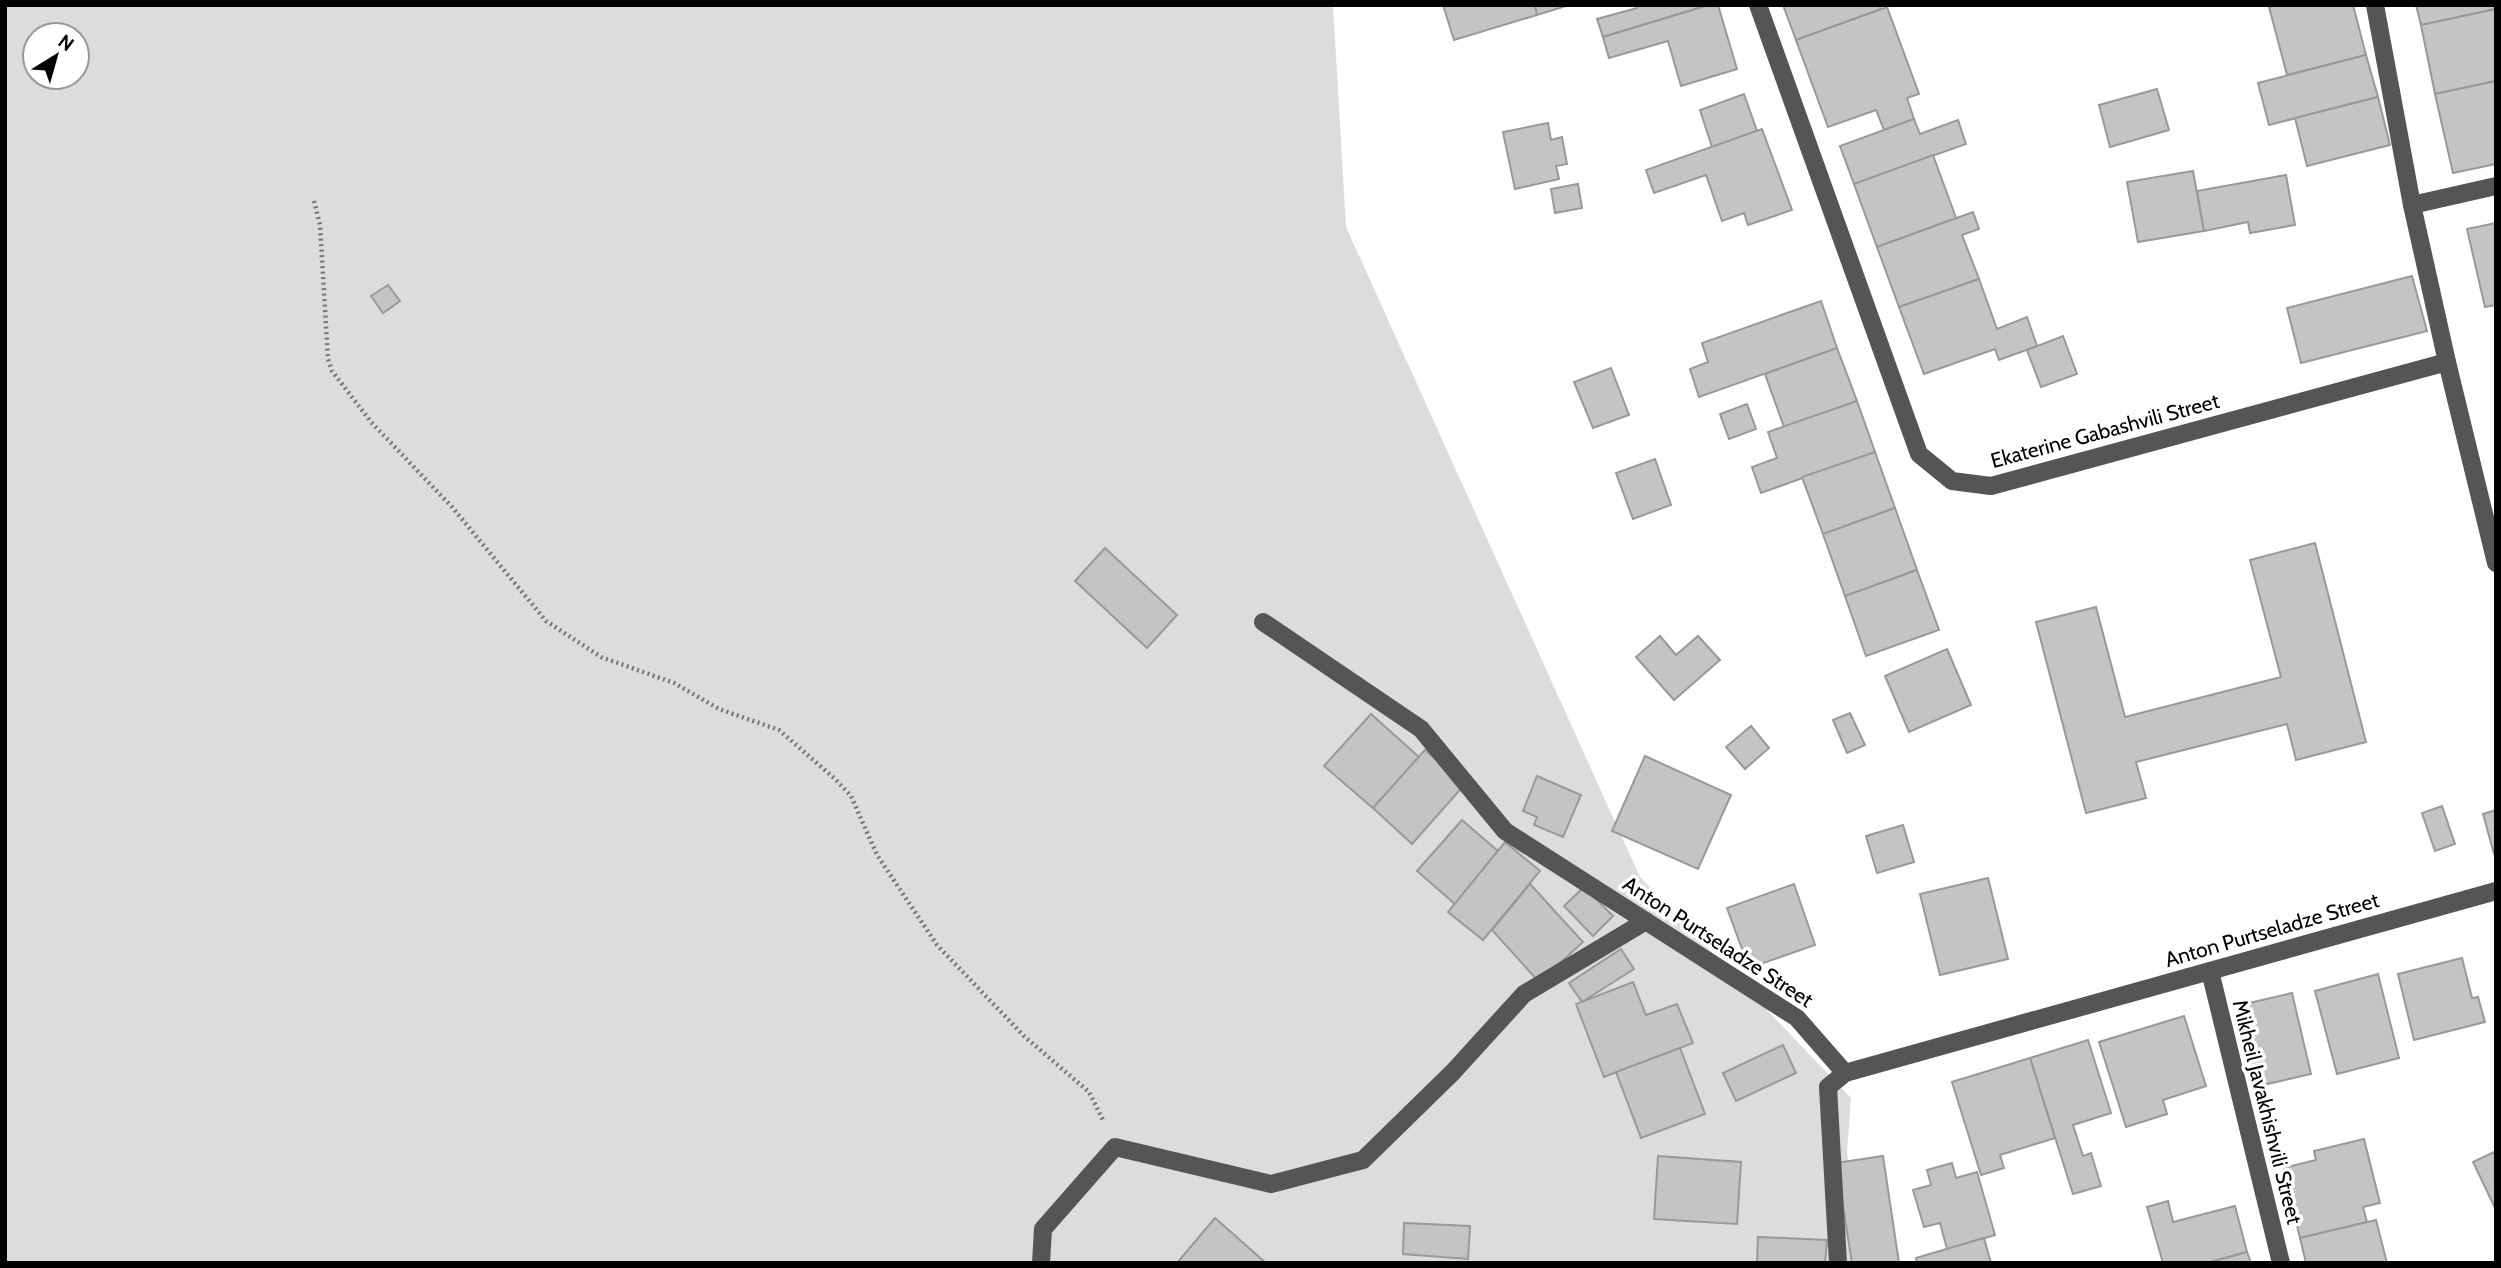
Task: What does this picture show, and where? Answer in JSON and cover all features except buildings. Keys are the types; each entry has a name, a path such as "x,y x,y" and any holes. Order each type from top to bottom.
{"street":[{"name":"Ekaterine Gabashvili Street","path":"1758,5 1919,454 1952,481 1991,486 2447,362"},
{"path":"2375,5 2412,205 2496,563"},
{"path":"2412,205 2496,186"},
{"name":"Anton Purtseladze Street","path":"1264,622 1421,729 1505,831 1797,1018 1845,1073 2496,891"},
{"path":"1041,1263 1043,1229 1115,1147 1271,1184 1363,1160 1453,1072 1524,994 1646,921"},
{"name":"Mikheil Javakhishvili Street","path":"2210,971 2281,1263"},
{"path":"1838,1263 1828,1087 1845,1073"}],"path":[{"path":"314,201 320,225 328,359 332,371 371,422 452,507 547,621 601,657 674,683 719,709 779,730 834,778 851,796 877,855 937,945 1024,1035 1090,1091 1115,1147"}],"shaded area":[{"path":"5,5 1333,5 1346,227 1640,877 1851,1098 1847,1152 1861,1263 5,1263"}]}
